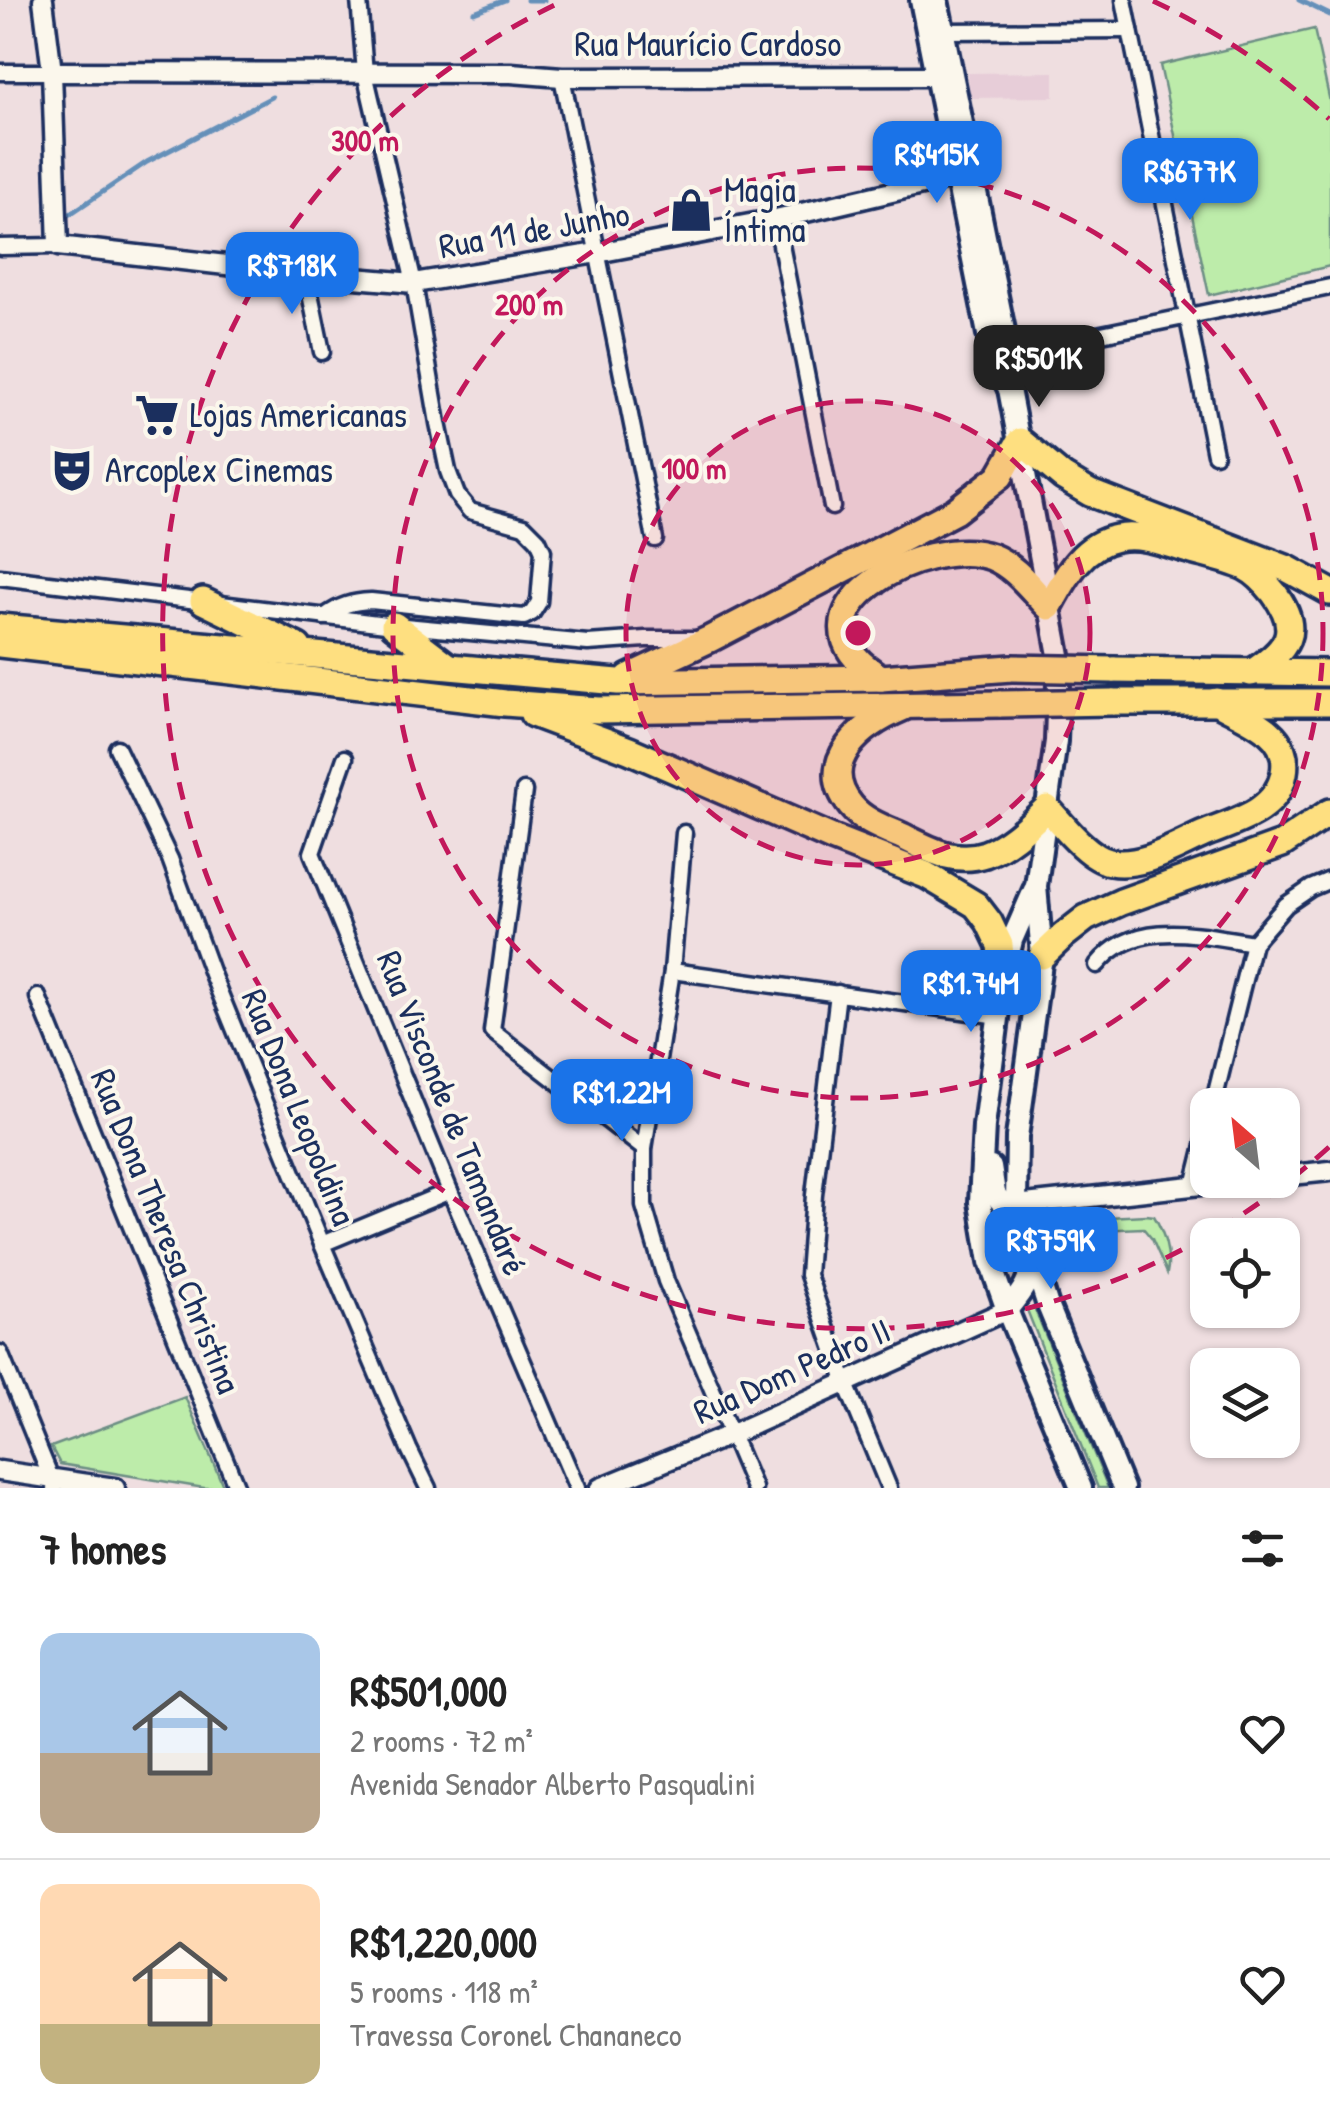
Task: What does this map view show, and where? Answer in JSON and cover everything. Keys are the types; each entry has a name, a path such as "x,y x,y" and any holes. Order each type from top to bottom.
{"highway":[{"path":"618,682 710,639 955,512 1000,476 1020,442 1090,493 1288,569 1330,592"},
{"path":"881,678 855,656 844,632 853,600 884,574 932,557 974,553 1012,568 1050,608 1079,560 1090,549 1119,537 1144,537 1246,568 1265,581 1289,621 1284,645 1275,658 1251,673"},
{"path":"203,601 311,653"},
{"path":"394,625 448,666"},
{"path":"0,627 618,682 881,678 1012,668 1330,672"},
{"path":"0,644 506,703 598,710 1330,702"},
{"path":"910,704 864,728 848,743 839,772 841,786 850,805 864,818 940,855 960,858 983,855 1012,840 1047,808 1094,854 1106,862 1126,863 1146,859 1252,814 1277,793 1285,757 1268,731 1216,701"},
{"path":"506,703 630,750 926,875 976,905 989,922 1000,946 1004,980"},
{"path":"1042,956 1086,918 1282,844 1330,812"}],"main road":[{"path":"921,0 993,359 1009,389 1059,655 1056,741 1036,886 1042,956 1017,1137 1016,1205 1047,1303 1123,1488"},
{"path":"937,0 1011,365 1009,389"},
{"path":"1036,886 1012,940 1004,980 984,1126 980,1202 990,1262 1081,1488"},
{"path":"999,1016 1014,1025 1026,1065"},
{"path":"984,1126 994,1194 1000,1201 1016,1205"},
{"path":"1008,1310 1026,1286 1031,1272 1030,1252"}],"street":[{"path":"0,247 58,246 52,72 43,0"},
{"path":"324,616 351,602 371,601 524,617 539,602 543,551 524,526 470,511 457,495 448,471 414,283 365,73 359,0"},
{"path":"1124,0 1215,454"},
{"path":"944,31 1130,30"},
{"name":"Rua Maurício Cardoso","path":"0,72 936,76"},
{"path":"562,77 655,539"},
{"name":"Rua 11 de Junho","path":"58,246 414,283 776,219 956,177"},
{"path":"776,219 832,507"},
{"path":"306,274 322,352"},
{"path":"1008,353 1330,287"},
{"path":"0,577 394,625 588,642 710,639"},
{"name":"Rua Dona Leopoldina","path":"117,748 170,859 212,974 322,1244 428,1488"},
{"name":"Rua Visconde de Tamandaré","path":"345,758 312,853 577,1488"},
{"path":"524,791 492,1031 644,1149"},
{"path":"684,833 672,970 644,1149 644,1206 666,1281 754,1488"},
{"path":"1218,1088 1253,943 1286,905 1330,880"},
{"path":"1097,965 1126,940 1149,933 1195,934 1253,943"},
{"path":"672,970 999,1016"},
{"path":"838,993 808,1275 846,1384 889,1488"},
{"name":"Rua Dona Theresa Christina","path":"38,997 237,1488"},
{"path":"1300,1174 1330,1171"},
{"path":"1016,1205 1190,1186"},
{"path":"322,1244 450,1191"},
{"name":"Rua Dom Pedro II","path":"600,1488 732,1434 1008,1310"},
{"path":"0,1353 52,1482"},
{"path":"0,1471 52,1482 115,1488"}],"shaded area":[{"path":"1054,72 1054,97 969,98 968,73"}],"green space":[{"path":"1314,29 1330,102 1330,266 1209,295 1160,65"},
{"path":"1154,1216 1164,1236 1167,1273 1143,1228 1046,1238 1042,1231 1049,1225 1088,1218"},
{"path":"1034,1307 1108,1488 1098,1488 1027,1310"},
{"path":"185,1397 224,1488 60,1464 51,1447"}],"waterway":[{"path":"474,12 505,0"},
{"path":"527,0 544,0"},
{"path":"1299,0 1330,15"},
{"path":"70,214 147,162 272,97"}],"place":[{"name":"Magia Íntima","path":"691,210"},
{"name":"Lojas Americanas","path":"157,415"},
{"name":"Arcoplex Cinemas","path":"72,470"}]}
